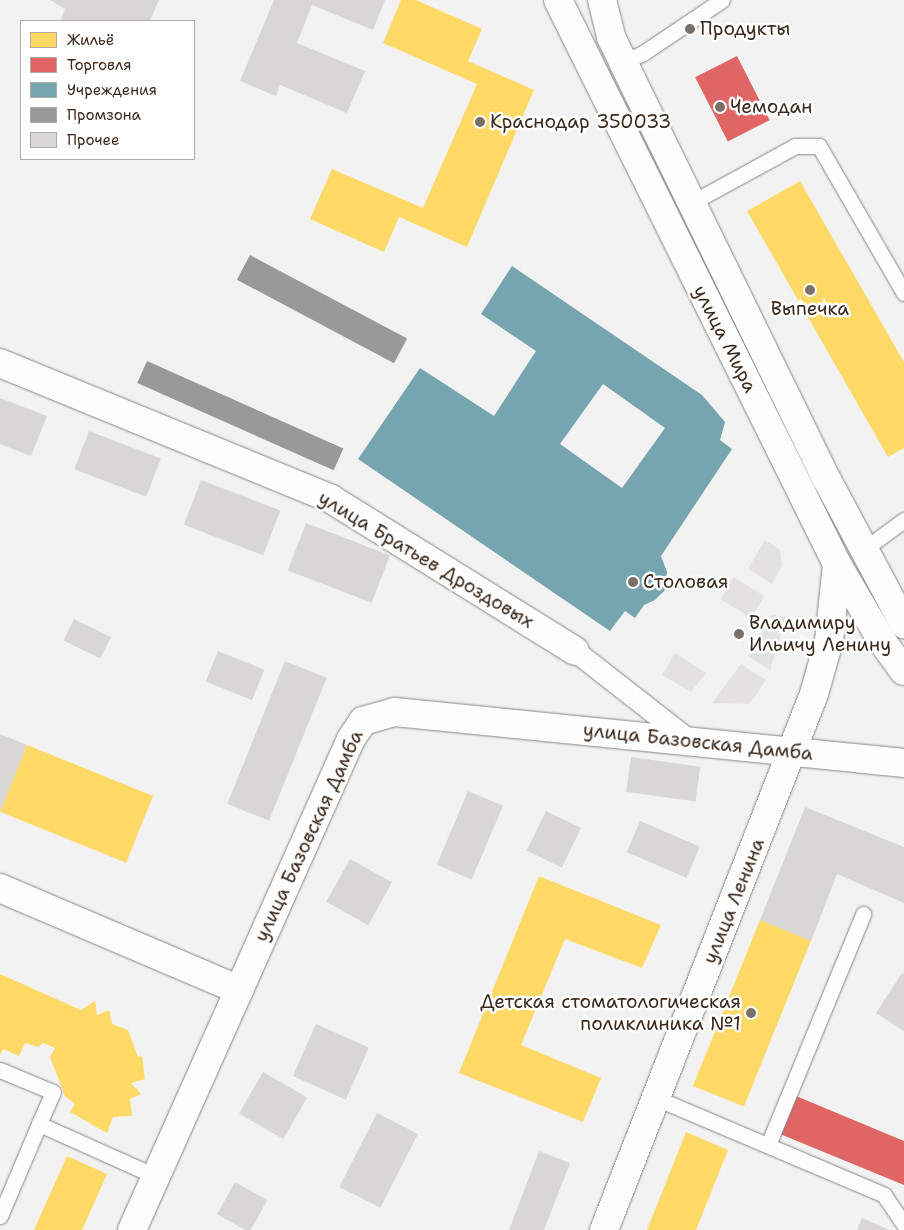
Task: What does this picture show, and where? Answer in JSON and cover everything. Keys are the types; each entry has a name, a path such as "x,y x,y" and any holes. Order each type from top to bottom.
{"street":[{"name":"улица Мира","path":"558,0 837,564 882,641 904,671"},
{"name":"улица Мира","path":"602,0 611,37 691,203 863,550 904,624"},
{"name":"улица Братьев Дроздовых","path":"0,363 331,499 575,651 690,740"},
{"name":"улица Ленина","path":"604,1230 792,752 829,641 837,564"},
{"name":"улица Базовская Дамба","path":"132,1230 351,739 363,720 396,712 690,740 904,763"},
{"path":"0,888 239,990"}],"lane":[{"path":"623,62 643,53 722,0"},
{"path":"691,203 795,146 819,146 904,293"},
{"path":"863,550 904,520"},
{"path":"768,1145 863,914"},
{"path":"0,1070 53,1092 0,1216"},
{"path":"656,1098 884,1195 904,1225"},
{"path":"39,1124 155,1176"}],"shaded area":[{"path":"765,540 780,550 782,565 772,584 748,569"},
{"path":"734,577 765,596 751,618 720,599"},
{"path":"772,615 786,617 770,670 748,656"},
{"path":"675,653 706,673 691,692 662,675"},
{"path":"741,664 766,680 757,694 749,704 712,703"}],"building: Жильё":[{"path":"401,0 416,0 482,29 468,61 534,90 467,247 399,217 384,252 310,219 332,169 423,208 477,84 383,43"},
{"path":"800,181 904,362 904,448 888,457 747,211"},
{"path":"27,745 153,796 126,863 0,812"},
{"path":"539,876 661,925 642,968 565,939 521,1045 601,1078 583,1122 459,1073"},
{"name":"Детская стоматологическая поликлиника №1","path":"760,920 811,941 744,1107 693,1086"},
{"path":"0,974 81,1010 95,1001 97,1015 109,1010 112,1024 128,1030 138,1057 142,1056 145,1079 131,1083 141,1094 130,1099 132,1116 113,1117 107,1133 70,1112 75,1104 65,1096 50,1057 55,1048 43,1043 38,1047 25,1043 19,1056 3,1049 0,1055"},
{"path":"686,1132 728,1150 696,1230 647,1230"},
{"path":"67,1156 107,1174 82,1230 34,1230"}],"building: Торговля":[{"path":"737,56 770,120 728,141 695,77"},
{"path":"796,1096 904,1141 904,1185 780,1134"}],"building: Учреждения":[{"path":"512,266 702,395 725,422 720,440 732,449 661,556 667,572 665,590 655,600 644,605 635,618 625,611 610,631 358,459 420,368 494,416 536,351 481,314","holes":["603,384 665,428 622,488 560,444"]}],"building: Промзона":[{"path":"250,255 407,339 394,363 237,280"},
{"path":"147,361 343,448 334,470 137,383"}],"building: Прочее":[{"path":"50,0 159,0 150,20 60,20 65,9"},
{"path":"274,0 385,0 373,30 312,5 297,43 365,71 347,113 280,85 276,96 240,81"},
{"path":"0,398 47,416 31,456 0,444"},
{"path":"89,431 161,459 146,497 74,469"},
{"path":"201,480 280,510 263,555 184,525"},
{"path":"306,523 390,555 372,603 288,571"},
{"path":"74,619 111,637 100,659 63,641"},
{"path":"218,651 264,670 252,700 206,682"},
{"path":"285,661 327,678 269,821 227,804"},
{"path":"0,734 27,745 0,812"},
{"path":"631,757 700,767 695,801 626,792"},
{"path":"468,791 503,806 472,879 437,865"},
{"path":"805,807 904,847 904,903 837,874 811,941 760,920"},
{"path":"546,811 581,828 562,868 527,851"},
{"path":"640,821 700,846 687,878 627,852"},
{"path":"350,859 392,882 368,925 326,902"},
{"path":"902,973 904,974 904,1031 876,1013"},
{"path":"316,1024 369,1048 346,1100 293,1076"},
{"path":"263,1072 307,1098 283,1139 239,1114"},
{"path":"377,1113 418,1134 380,1208 339,1187"},
{"path":"539,1151 570,1163 544,1230 509,1230"},
{"path":"235,1182 267,1200 251,1230 245,1230 217,1214"},
{"path":"862,1218 890,1230 857,1230"}],"place":[{"name":"Продукты","path":"690,29"},
{"name":"Чемодан","path":"720,107"},
{"name":"Краснодар 350033","path":"480,122"},
{"name":"Выпечка","path":"810,290"},
{"name":"Столовая","path":"633,582"},
{"name":"Владимиру Ильичу Ленину","path":"739,634"},
{"name":"Детская стоматологическая поликлиника №1","path":"751,1013"}]}
